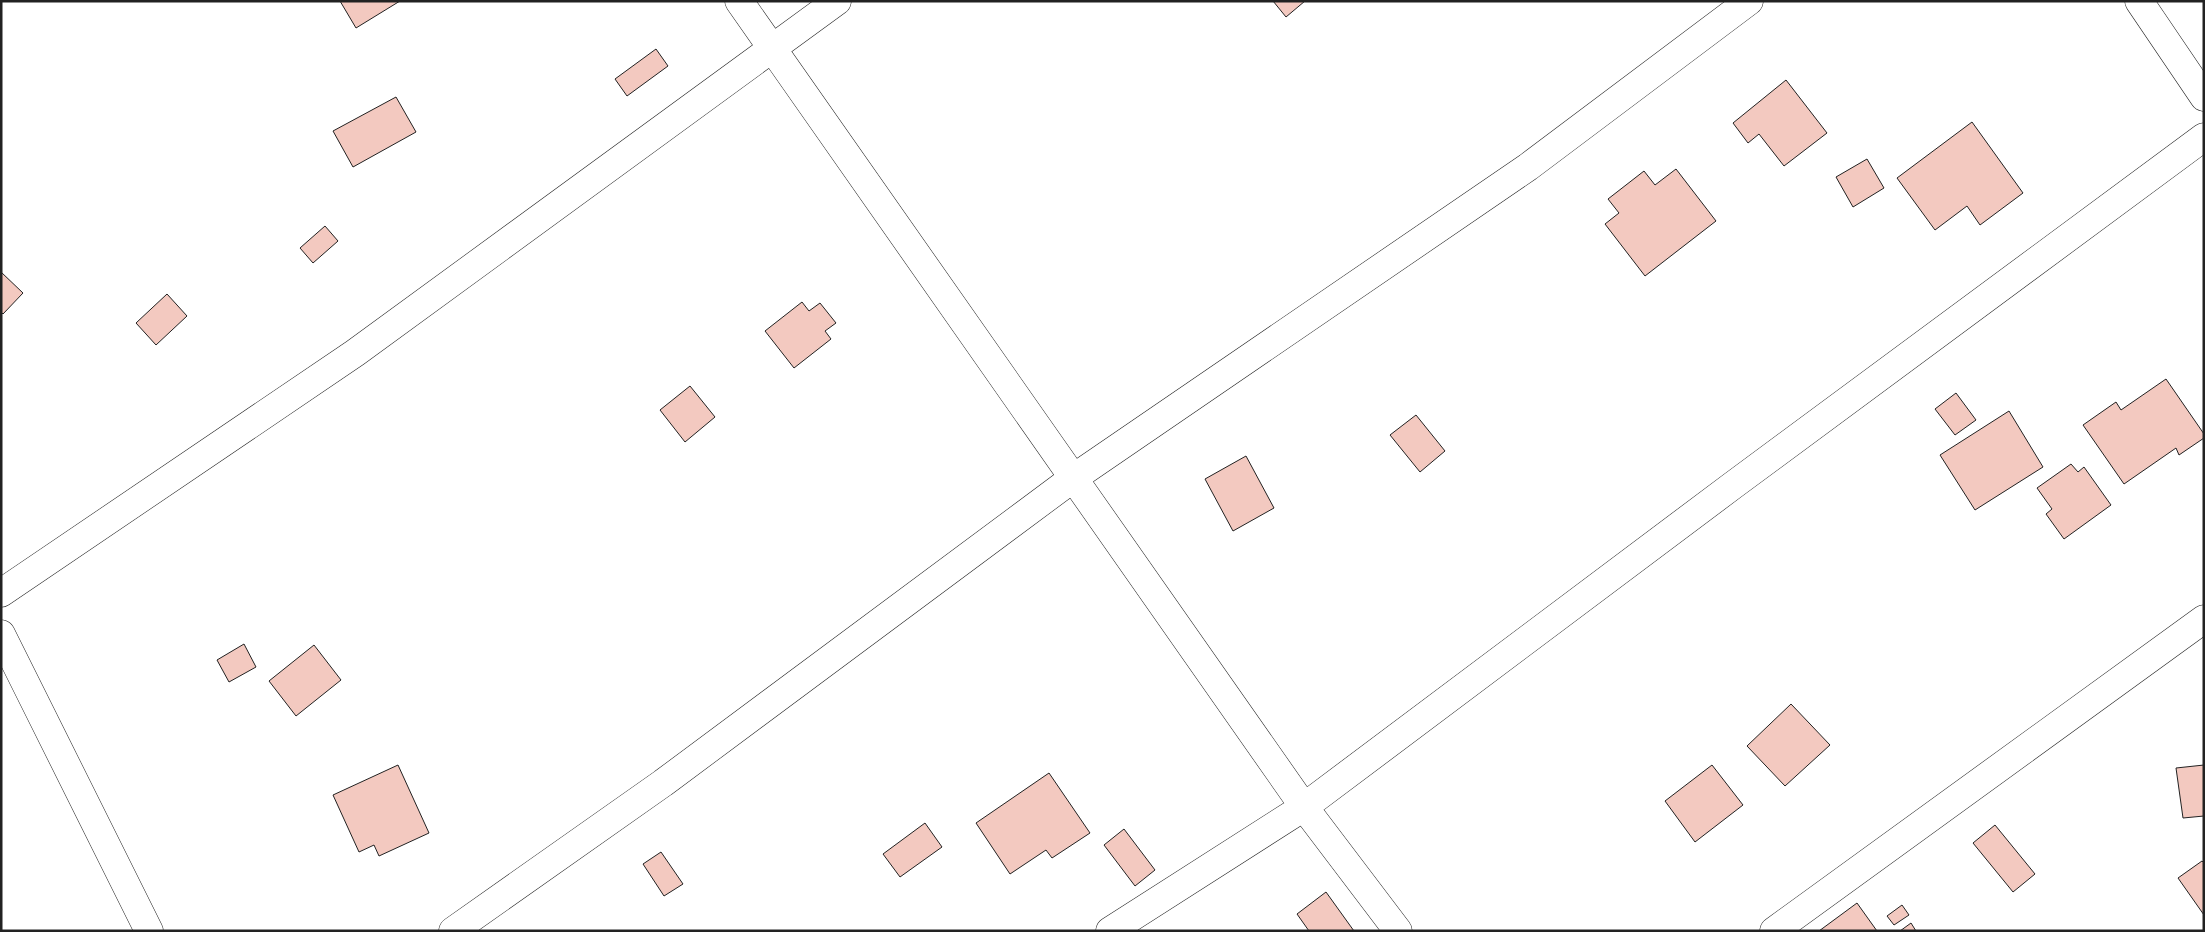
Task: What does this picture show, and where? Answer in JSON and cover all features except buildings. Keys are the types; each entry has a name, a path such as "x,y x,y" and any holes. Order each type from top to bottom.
{"street":[{"path":"739,1 1072,479 1304,807 1398,931"},
{"path":"1,593 355,353 837,1"},
{"path":"453,931 663,783 1072,479 1528,167 1749,1"},
{"path":"2139,1 2204,97"},
{"path":"1110,931 1304,807 1732,486 2204,137"},
{"path":"1774,931 2204,619"},
{"path":"1,634 149,931"}]}
